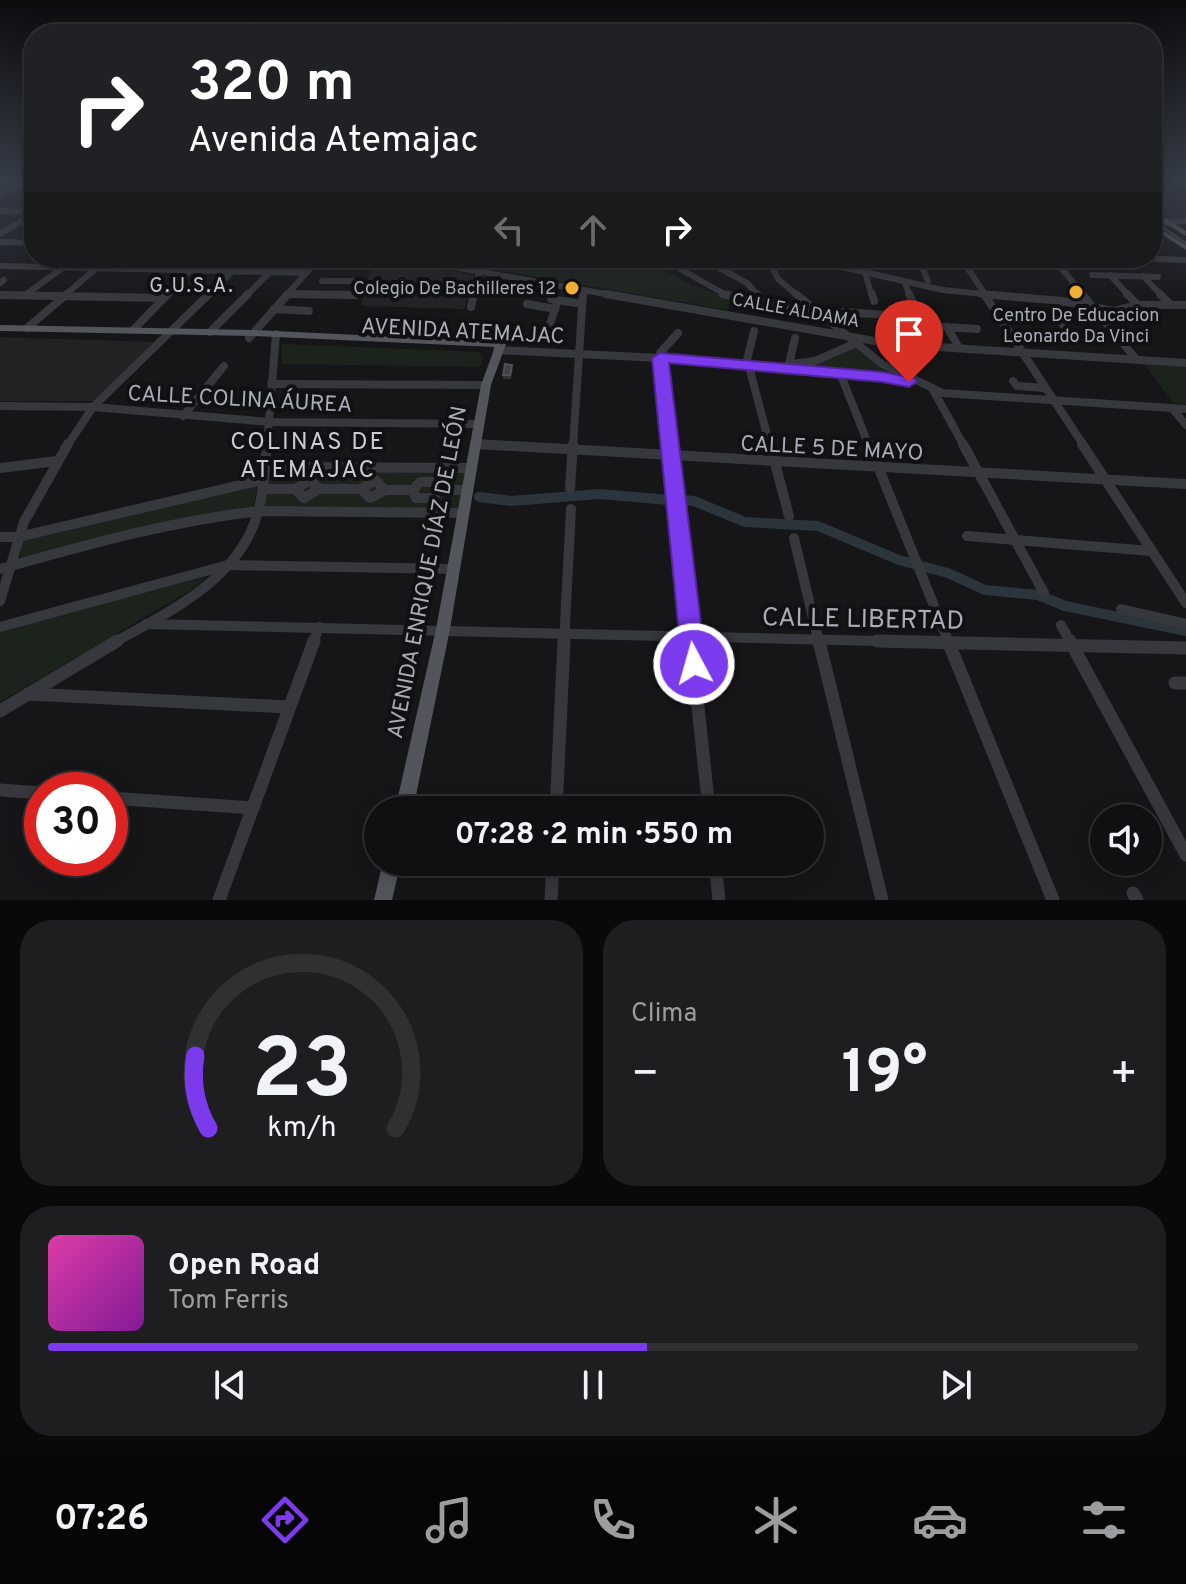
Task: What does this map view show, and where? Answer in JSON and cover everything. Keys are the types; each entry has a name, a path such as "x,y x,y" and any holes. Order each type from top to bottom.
{"main road":[{"path":"1168,223 1186,234"},
{"path":"1162,231 1186,248"},
{"name":"AVENIDA ATEMAJAC","path":"0,330 251,336 499,347"},
{"name":"AVENIDA ATEMAJAC","path":"0,330 133,330 251,336"},
{"name":"AVENIDA ENRIQUE DÍAZ DE LEÓN","path":"407,796 455,569 478,424 486,385 499,347"},
{"path":"383,900 389,876"}],"street":[{"path":"0,234 19,222"},
{"path":"1162,223 1177,222"},
{"path":"0,242 24,243"},
{"path":"1162,259 1186,260"},
{"path":"0,266 24,267"},
{"path":"41,268 306,273"},
{"path":"27,328 96,268"},
{"path":"133,330 193,268"},
{"path":"0,601 18,537 57,461 93,407 235,268"},
{"path":"210,332 273,268"},
{"path":"251,336 310,268"},
{"name":"CALLE ALDAMA","path":"461,268 892,344 1186,363"},
{"path":"678,268 725,295 824,317"},
{"path":"719,268 747,283 767,304"},
{"path":"775,268 778,279 855,344 894,371 950,395 1186,409"},
{"path":"844,268 943,290 1062,301 1121,312 1138,305 1186,305"},
{"path":"922,268 928,281"},
{"path":"967,268 1186,603"},
{"path":"1061,268 1136,359"},
{"path":"25,295 61,269"},
{"path":"471,307 479,271"},
{"path":"865,273 874,301"},
{"path":"1092,275 1158,277"},
{"path":"1110,275 1138,305"},
{"path":"1143,276 1171,305"},
{"path":"322,281 357,281"},
{"path":"339,295 345,281"},
{"path":"904,281 918,314"},
{"path":"570,488 583,290"},
{"path":"288,294 355,295"},
{"path":"0,295 164,298"},
{"path":"1062,301 1055,312 1068,333"},
{"path":"550,324 555,303"},
{"path":"527,304 582,304"},
{"path":"274,309 309,311"},
{"path":"842,312 903,316"},
{"path":"882,315 892,344"},
{"path":"911,325 977,329"},
{"path":"947,327 959,348"},
{"path":"754,331 748,363 789,516"},
{"path":"678,333 660,355 708,796"},
{"path":"0,711 204,589 249,538 265,484 276,337"},
{"path":"789,364 795,338"},
{"name":"AVENIDA ATEMAJAC","path":"748,363 815,361 870,339"},
{"name":"AVENIDA ATEMAJAC","path":"499,347 748,363 927,386"},
{"path":"183,416 224,366"},
{"path":"840,373 1053,900"},
{"path":"1013,381 1018,387 1045,388"},
{"path":"271,384 486,385"},
{"path":"927,386 1044,593"},
{"name":"CALLE COLINA ÁUREA","path":"0,406 93,407 270,422 478,424"},
{"path":"1172,408 1186,425"},
{"name":"CALLE 5 DE MAYO","path":"475,444 1186,484"},
{"path":"0,468 57,461"},
{"path":"264,467 471,468"},
{"path":"0,537 18,537 265,484 295,489 304,498 319,489 361,489 375,480 385,490 413,490 420,482 438,482 437,490 468,490"},
{"path":"557,796 571,509"},
{"path":"0,569 179,523 259,511 463,513"},
{"path":"967,536 1151,551"},
{"path":"794,538 882,900"},
{"path":"0,627 228,565 455,569"},
{"path":"1121,609 1144,611 1163,621 1186,624"},
{"name":"CALLE LIBERTAD","path":"146,624 1186,648"},
{"path":"1061,625 1186,855"},
{"path":"219,900 319,627"},
{"path":"26,694 288,707"},
{"path":"0,790 24,792"},
{"path":"128,799 253,808"},
{"path":"551,900 552,876"},
{"path":"716,876 719,900"}],"shaded area":[{"path":"371,268 433,268 474,275 464,309 361,306"},
{"path":"486,268 660,268 691,285 731,299 727,310"},
{"path":"0,337 155,342 94,401 0,401"},
{"path":"282,344 479,352 483,357 480,367 282,364"},
{"path":"854,347 907,380 755,363 809,365"},
{"path":"1143,363 1186,366 1186,404 1174,403"},
{"path":"268,470 467,472 459,511 265,509"},
{"path":"258,483 253,509 20,562 22,538"},
{"path":"206,577 189,591 0,702 0,630"}],"building":[{"path":"505,364 512,365 510,375 503,375"}],"waterway":[{"path":"479,497 511,501 599,494 669,500"},
{"path":"683,500 694,501 745,522 818,526 899,560 948,573 985,590 1038,595 1065,606 1186,631"}],"tram line":[{"path":"1162,227 1186,243"}],"place":[{"name":"Colegio De Bachilleres 12","path":"572,288"},
{"name":"Centro De Educacion Leonardo Da Vinci","path":"1076,292"}],"district":[{"name":"G.U.S.A.","path":"192,285"},
{"name":"COLINAS DE ATEMAJAC","path":"308,455"}],"route":[{"path":"694,664 660,358 909,382"}]}
